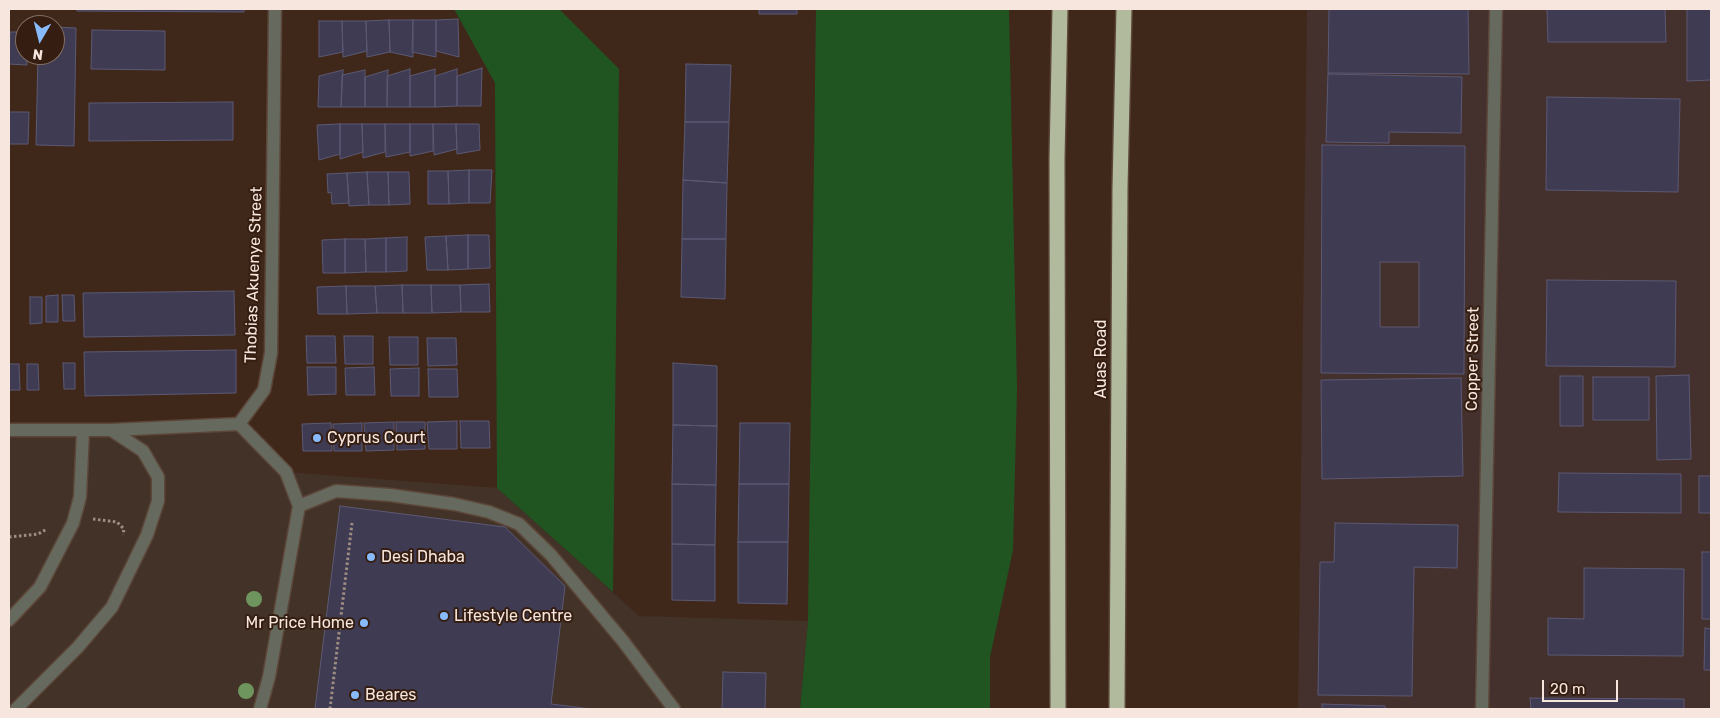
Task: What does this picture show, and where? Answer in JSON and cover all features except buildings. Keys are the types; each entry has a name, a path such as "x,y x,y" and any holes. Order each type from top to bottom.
{"highway":[{"path":"1058,709 1057,159 1060,9"},
{"name":"Auas Road","path":"1117,709 1120,197 1124,9"}],"street":[{"name":"Thobias Akuenye Street","path":"239,424 264,390 271,353 275,9"},
{"name":"Copper Street","path":"1482,709 1496,9"},
{"path":"9,430 83,431 239,424 286,472 299,506 269,677 260,709"},
{"path":"16,709 78,647 112,606 147,535 158,501 158,477 143,451 111,430"},
{"path":"9,620 40,587 76,516 80,496 83,431"},
{"path":"299,506 336,491 454,504 489,512 519,524 551,555 623,640 674,709"}],"path":[{"path":"9,538 38,534 76,516 117,522 124,529 123,538"},
{"path":"330,709 352,523"}],"shaded area":[{"path":"1307,9 1711,9 1711,709 1298,709"},
{"path":"239,424 286,472 497,488 639,616 808,621 800,709 9,709 9,426"}],"green space":[{"path":"454,9 559,9 619,69 613,592 497,488 495,83"},
{"path":"816,9 1009,9 1017,389 1013,550 990,657 990,709 800,709 808,621"}],"place":[{"name":"Cyprus Court","path":"317,438"},
{"name":"Desi Dhaba","path":"371,557"},
{"name":"Lifestyle Centre","path":"444,616"},
{"name":"Mr Price Home","path":"364,623"},
{"name":"Beares","path":"355,695"}]}
